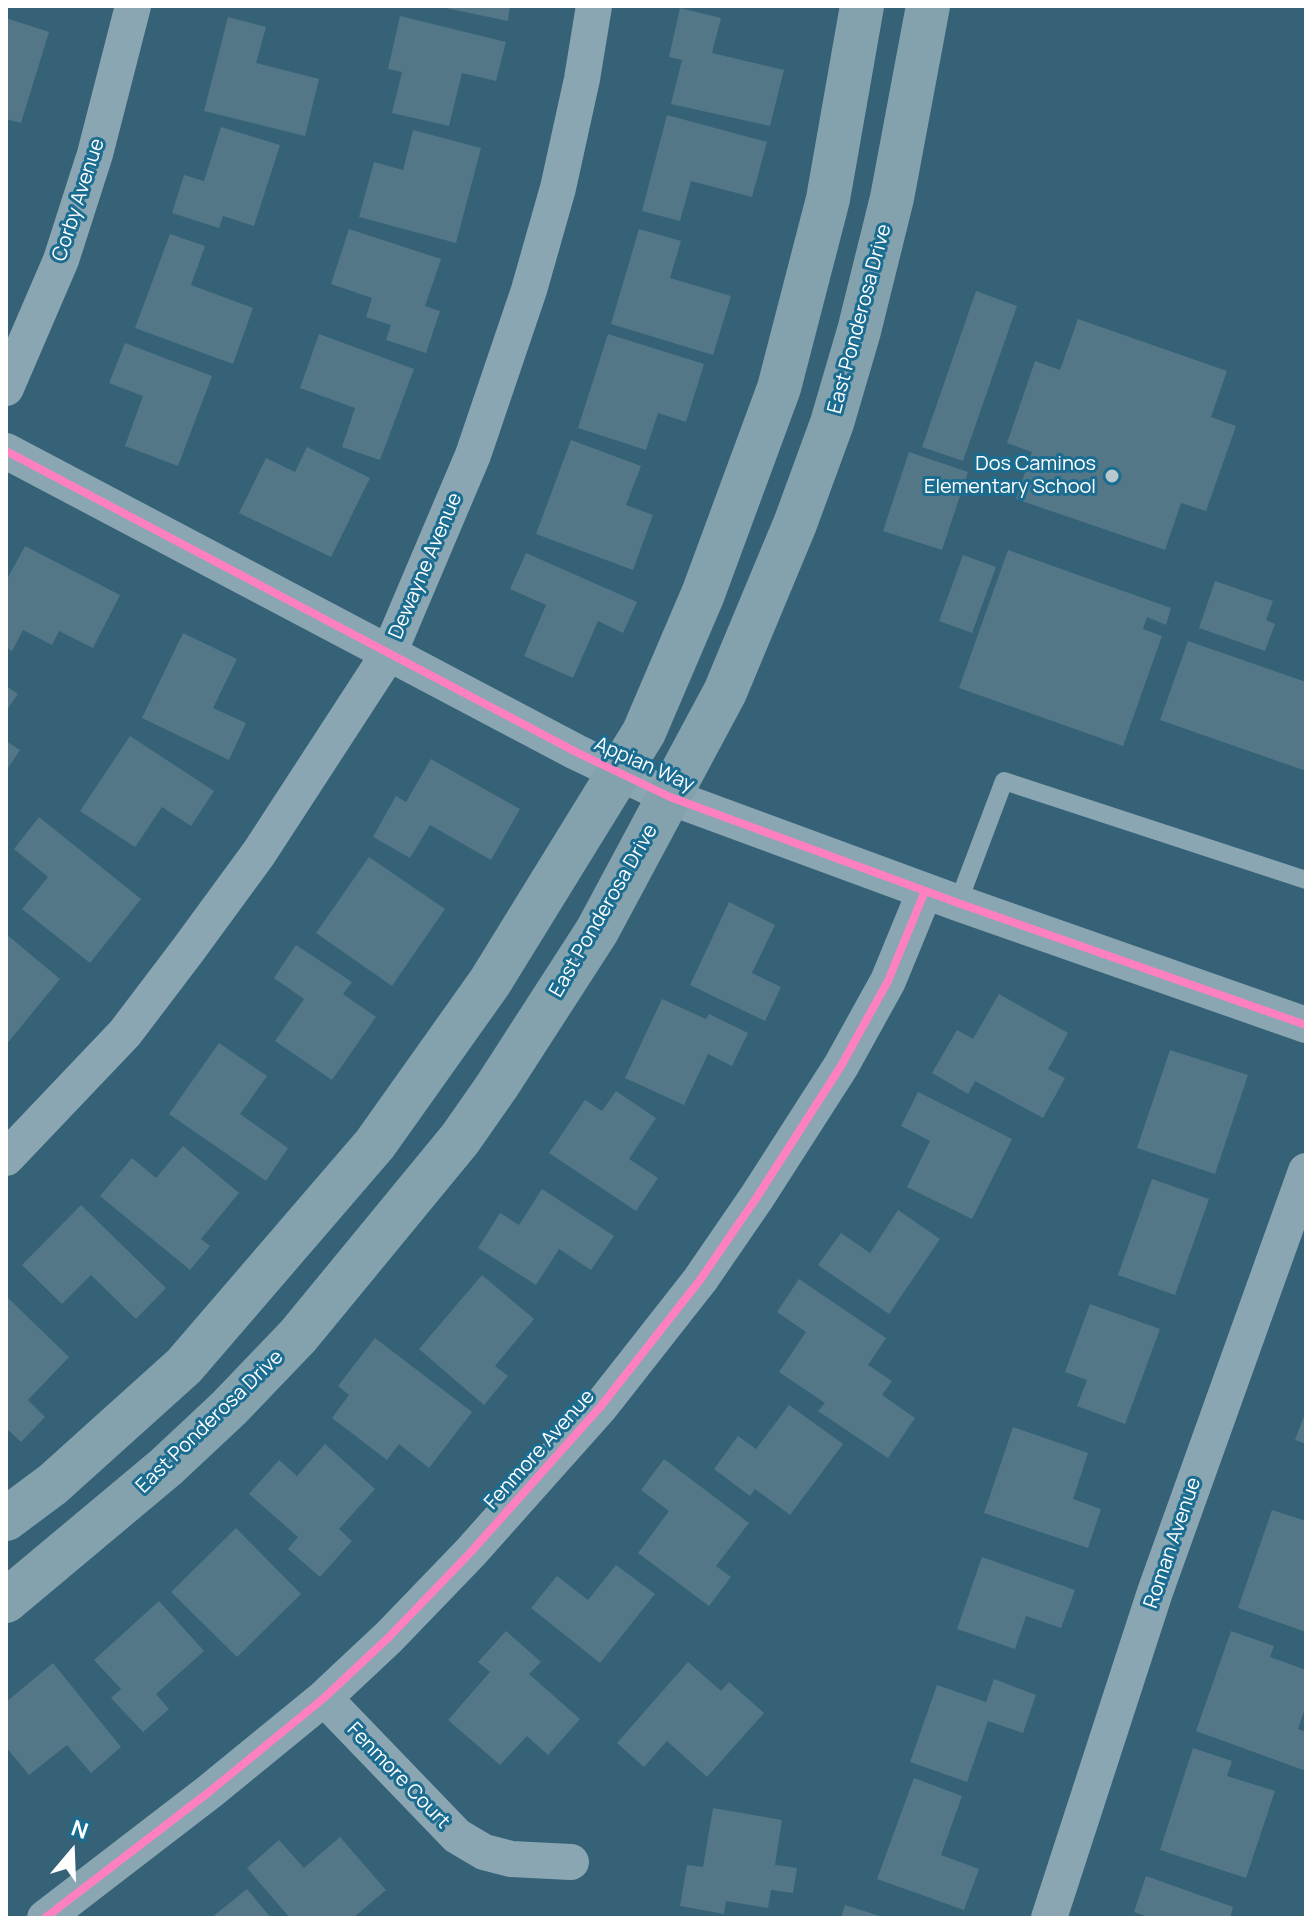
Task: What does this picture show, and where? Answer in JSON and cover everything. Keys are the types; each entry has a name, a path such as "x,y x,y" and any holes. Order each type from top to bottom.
{"main road":[{"path":"6,1519 53,1484 184,1366 375,1144 490,982 644,732 703,594 779,388 828,199 862,6"},
{"name":"East Ponderosa Drive","path":"6,1601 166,1467 229,1408 298,1336 460,1139 597,931 725,692 795,524 832,423 892,198 928,6"}],"street":[{"name":"Corby Avenue","path":"6,388 61,260 95,154 133,6"},
{"name":"Dewayne Avenue","path":"6,1158 125,1033 188,950 259,853 389,653 473,455 512,345 558,188 594,6"},
{"name":"Appian Way","path":"6,451 670,797 941,897 1306,1025"},
{"name":"Fenmore Avenue","path":"45,1918 209,1792 324,1698 389,1637 601,1406 700,1280 757,1197 841,1066 888,981 941,897"},
{"name":"Roman Avenue","path":"1049,1918 1155,1592 1306,1171"},
{"name":"Fenmore Court","path":"324,1698 457,1836 484,1852 511,1859 571,1862"}],"lane":[{"path":"941,897 1004,781 1306,880"}],"building":[{"path":"436,6 510,6 508,21"},
{"path":"680,8 721,18 712,53 784,70 770,126 671,104 682,60 669,57"},
{"path":"400,16 506,42 496,81 462,73 449,126 392,113 402,72 388,69"},
{"path":"228,17 266,27 256,63 319,79 305,136 204,111"},
{"path":"6,18 49,32 21,123 6,119"},
{"path":"667,115 767,142 752,197 691,181 680,221 642,211"},
{"path":"221,127 280,145 254,226 223,216 219,228 172,213 184,175 204,181"},
{"path":"413,130 481,148 456,243 359,217 374,162 403,170"},
{"path":"349,229 441,259 425,306 440,311 426,353 386,340 391,325 366,317 372,298 331,284"},
{"path":"639,229 681,241 670,278 731,296 713,355 611,324"},
{"path":"170,234 205,246 191,285 253,308 233,364 135,328"},
{"path":"976,291 1017,306 963,461 922,447"},
{"path":"1078,319 1227,371 1211,417 1236,426 1206,511 1181,503 1165,550 1016,499 1032,452 1007,443 1035,361 1060,370"},
{"path":"319,334 414,369 380,460 342,447 355,408 300,388"},
{"path":"608,334 704,364 686,422 658,413 646,450 578,428"},
{"path":"125,343 212,376 178,466 125,446 143,396 109,383"},
{"path":"571,440 641,466 626,505 653,515 633,570 536,534"},
{"path":"307,447 370,478 331,557 239,513 266,458 295,472"},
{"path":"909,452 968,472 942,550 883,531"},
{"path":"25,546 120,595 93,648 59,631 52,645 23,630 12,651 6,647 6,581"},
{"path":"1008,550 1171,608 1166,625 1147,617 1143,629 1162,636 1123,746 959,688"},
{"path":"526,553 637,602 623,633 598,621 573,678 524,656 546,605 510,589"},
{"path":"963,555 996,567 972,633 939,621"},
{"path":"1215,581 1273,601 1266,620 1275,624 1265,651 1199,628"},
{"path":"183,633 237,659 213,708 246,723 229,760 142,718"},
{"path":"1188,641 1306,682 1306,771 1160,720"},
{"path":"6,686 18,694 6,711"},
{"path":"130,736 214,791 191,826 162,807 135,847 80,811"},
{"path":"6,741 20,750 6,771"},
{"path":"431,759 520,809 491,860 430,825 410,858 373,837 396,796 406,802"},
{"path":"39,817 141,899 90,963 22,909 48,877 14,849"},
{"path":"369,857 445,909 392,986 316,933"},
{"path":"729,902 775,925 752,973 781,987 765,1021 690,985"},
{"path":"6,934 60,979 6,1045"},
{"path":"296,945 352,982 343,994 376,1017 332,1080 275,1041 304,999 274,978"},
{"path":"999,994 1068,1033 1048,1069 1065,1078 1043,1118 975,1081 968,1094 932,1073 957,1030 973,1039"},
{"path":"662,999 706,1019 709,1014 748,1033 732,1066 708,1054 684,1105 625,1078"},
{"path":"219,1043 267,1076 240,1114 288,1148 266,1181 169,1114"},
{"path":"1170,1050 1248,1075 1215,1174 1137,1148"},
{"path":"616,1091 656,1118 629,1159 658,1178 636,1211 549,1153 585,1100 602,1111"},
{"path":"918,1092 1012,1139 972,1219 907,1187 930,1141 901,1126"},
{"path":"183,1146 239,1193 201,1239 210,1246 190,1270 100,1196 132,1158 156,1178"},
{"path":"1152,1179 1209,1199 1175,1295 1118,1275"},
{"path":"542,1189 614,1236 591,1270 559,1249 536,1285 478,1248 500,1213 519,1225"},
{"path":"81,1205 166,1288 136,1319 91,1275 62,1304 22,1265"},
{"path":"898,1210 940,1239 889,1314 818,1265 841,1233 870,1253"},
{"path":"482,1275 534,1319 495,1366 508,1376 484,1405 419,1349"},
{"path":"799,1279 886,1338 868,1365 892,1381 882,1395 915,1418 888,1458 818,1411 825,1403 779,1372 806,1332 777,1312"},
{"path":"6,1296 69,1357 28,1400 45,1417 21,1442 6,1428"},
{"path":"1090,1304 1160,1329 1125,1424 1077,1406 1087,1380 1065,1372"},
{"path":"375,1338 472,1412 429,1468 399,1444 387,1460 332,1418 349,1395 338,1386"},
{"path":"789,1405 843,1444 790,1515 755,1489 750,1496 714,1469 738,1436 756,1449"},
{"path":"1306,1411 1306,1444 1295,1440"},
{"path":"1013,1427 1088,1453 1073,1499 1101,1509 1088,1548 984,1513"},
{"path":"325,1444 375,1489 339,1529 352,1541 320,1577 288,1549 298,1537 249,1494 279,1460 297,1476"},
{"path":"664,1459 749,1523 716,1566 731,1577 709,1606 638,1553 669,1511 641,1490"},
{"path":"1272,1510 1306,1521 1306,1632 1238,1608"},
{"path":"236,1528 301,1594 237,1657 171,1592"},
{"path":"982,1557 1075,1590 1061,1628 1026,1616 1015,1649 957,1629"},
{"path":"616,1565 655,1594 600,1663 531,1608 557,1576 588,1600"},
{"path":"159,1601 204,1651 156,1694 169,1709 143,1732 111,1698 121,1689 94,1660"},
{"path":"506,1631 541,1662 529,1674 580,1719 548,1755 527,1736 500,1765 448,1720 490,1672 478,1662"},
{"path":"1231,1631 1274,1646 1270,1657 1306,1670 1306,1705 1298,1729 1306,1732 1306,1771 1196,1731"},
{"path":"688,1662 721,1691 729,1682 764,1713 707,1777 667,1741 644,1767 617,1743"},
{"path":"53,1663 121,1747 91,1773 67,1745 29,1775 6,1747 6,1702"},
{"path":"994,1679 1036,1695 1023,1733 988,1721 967,1782 910,1762 937,1685 986,1702"},
{"path":"1193,1748 1232,1761 1227,1776 1275,1791 1246,1878 1160,1850"},
{"path":"914,1778 962,1796 941,1855 979,1869 964,1910 877,1879"},
{"path":"713,1808 782,1820 775,1865 797,1868 793,1893 771,1890 768,1908 726,1901 724,1914 680,1906 687,1865 703,1867"},
{"path":"340,1837 386,1890 353,1918 290,1918 247,1868 279,1840 304,1868"},
{"path":"1146,1876 1233,1907 1230,1918 1151,1918 1134,1912"},
{"path":"247,1889 271,1918 211,1918"},
{"path":"845,1905 883,1917 883,1918 841,1918"}],"cycle path":[{"path":"6,451 576,752 670,797 958,903 1306,1025"},
{"path":"45,1918 209,1792 324,1698 389,1637 470,1553 601,1406 700,1280 841,1066 888,981 925,891"}],"place":[{"name":"Dos Caminos Elementary School","path":"1112,476"}]}
